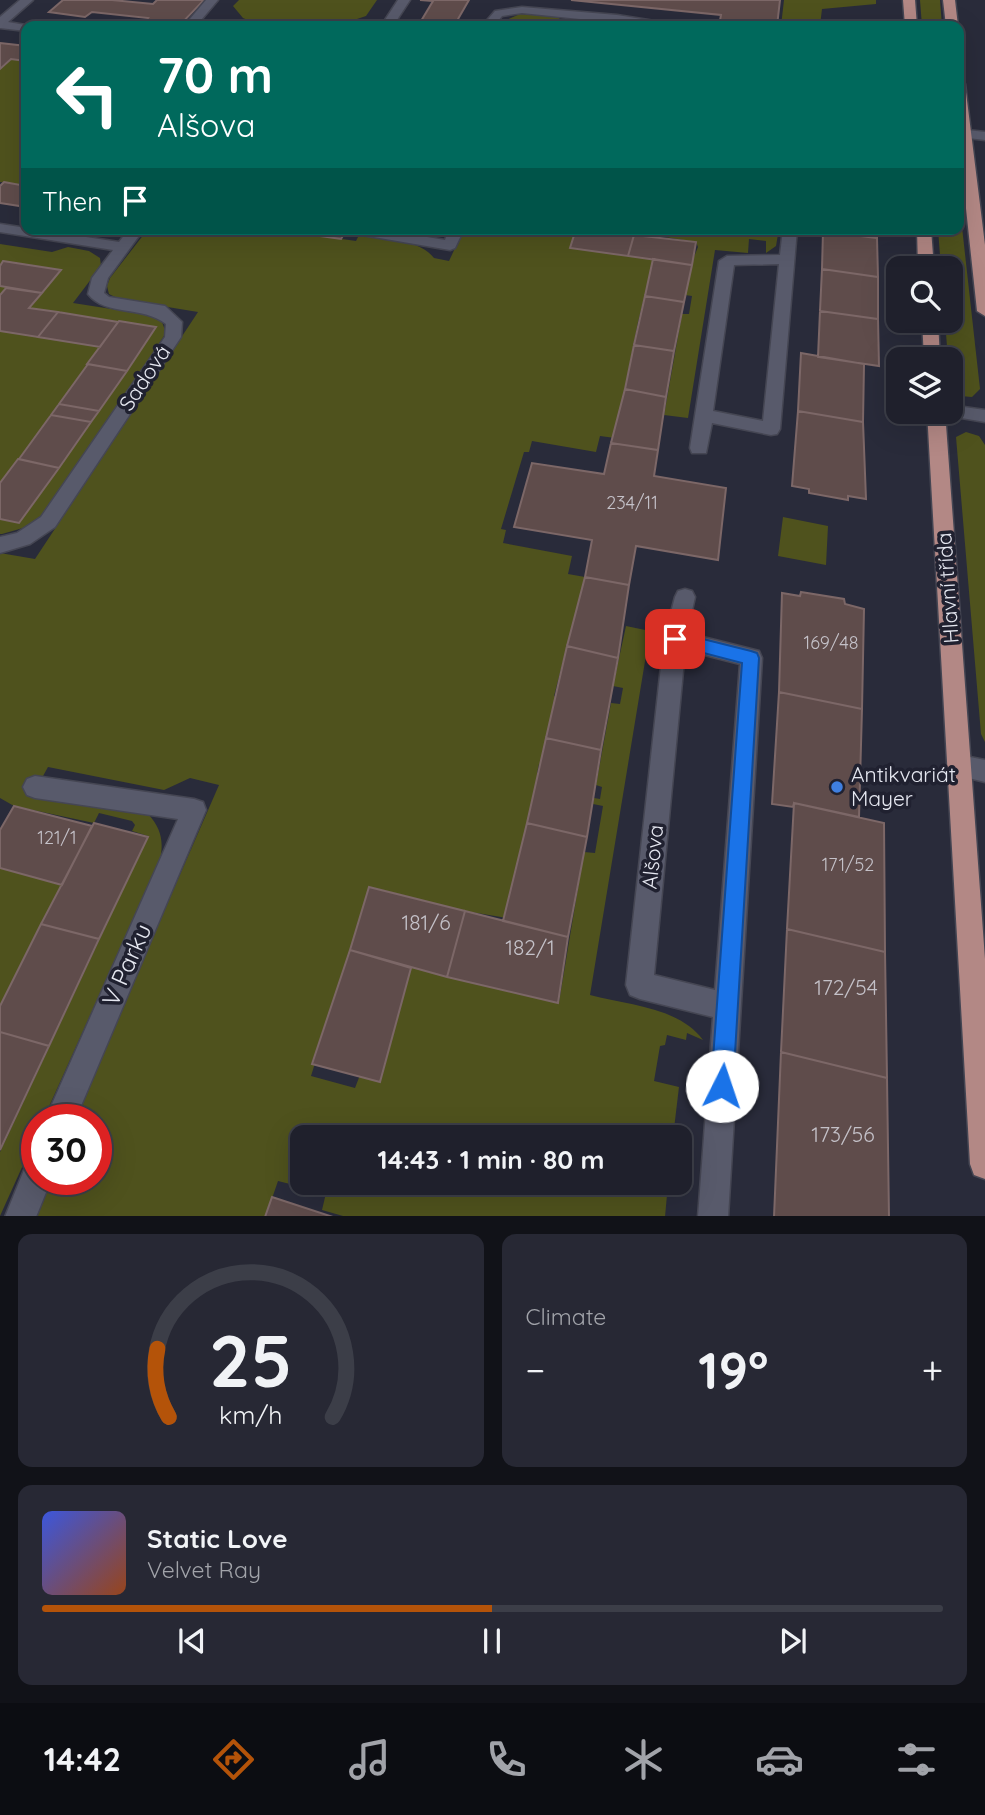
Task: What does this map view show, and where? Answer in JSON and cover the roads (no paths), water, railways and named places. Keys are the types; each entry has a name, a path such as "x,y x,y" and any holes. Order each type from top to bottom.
{"main road":[{"path":"909,0 911,21"},
{"path":"949,0 951,21"},
{"path":"964,149 985,312"},
{"path":"924,235 925,256"},
{"name":"Hlavní třída","path":"937,424 985,1164"}],"street":[{"path":"0,24 27,0"},
{"path":"194,21 212,0"},
{"path":"390,21 404,0"},
{"path":"491,21 499,13 522,10 636,21"},
{"path":"0,24 21,27"},
{"path":"964,134 985,136"},
{"path":"0,229 21,232"},
{"path":"41,235 122,247"},
{"name":"Sadová","path":"0,545 23,539 48,522 173,337 174,322 159,310 104,301 96,294 100,278 132,235"},
{"path":"387,235 450,245 454,235"},
{"path":"703,415 771,429 789,235"},
{"path":"699,448 727,261 787,260"},
{"path":"963,413 985,416"},
{"name":"Alšova","path":"685,597 675,639 640,985 727,1007"},
{"path":"675,639 751,658 713,1216"},
{"path":"960,766 985,771"},
{"name":"V Parku","path":"35,787 194,810 67,1104"},
{"path":"20,1216 29,1195"}],"place":[{"name":"Antikvariát Mayer","path":"837,787"}]}
